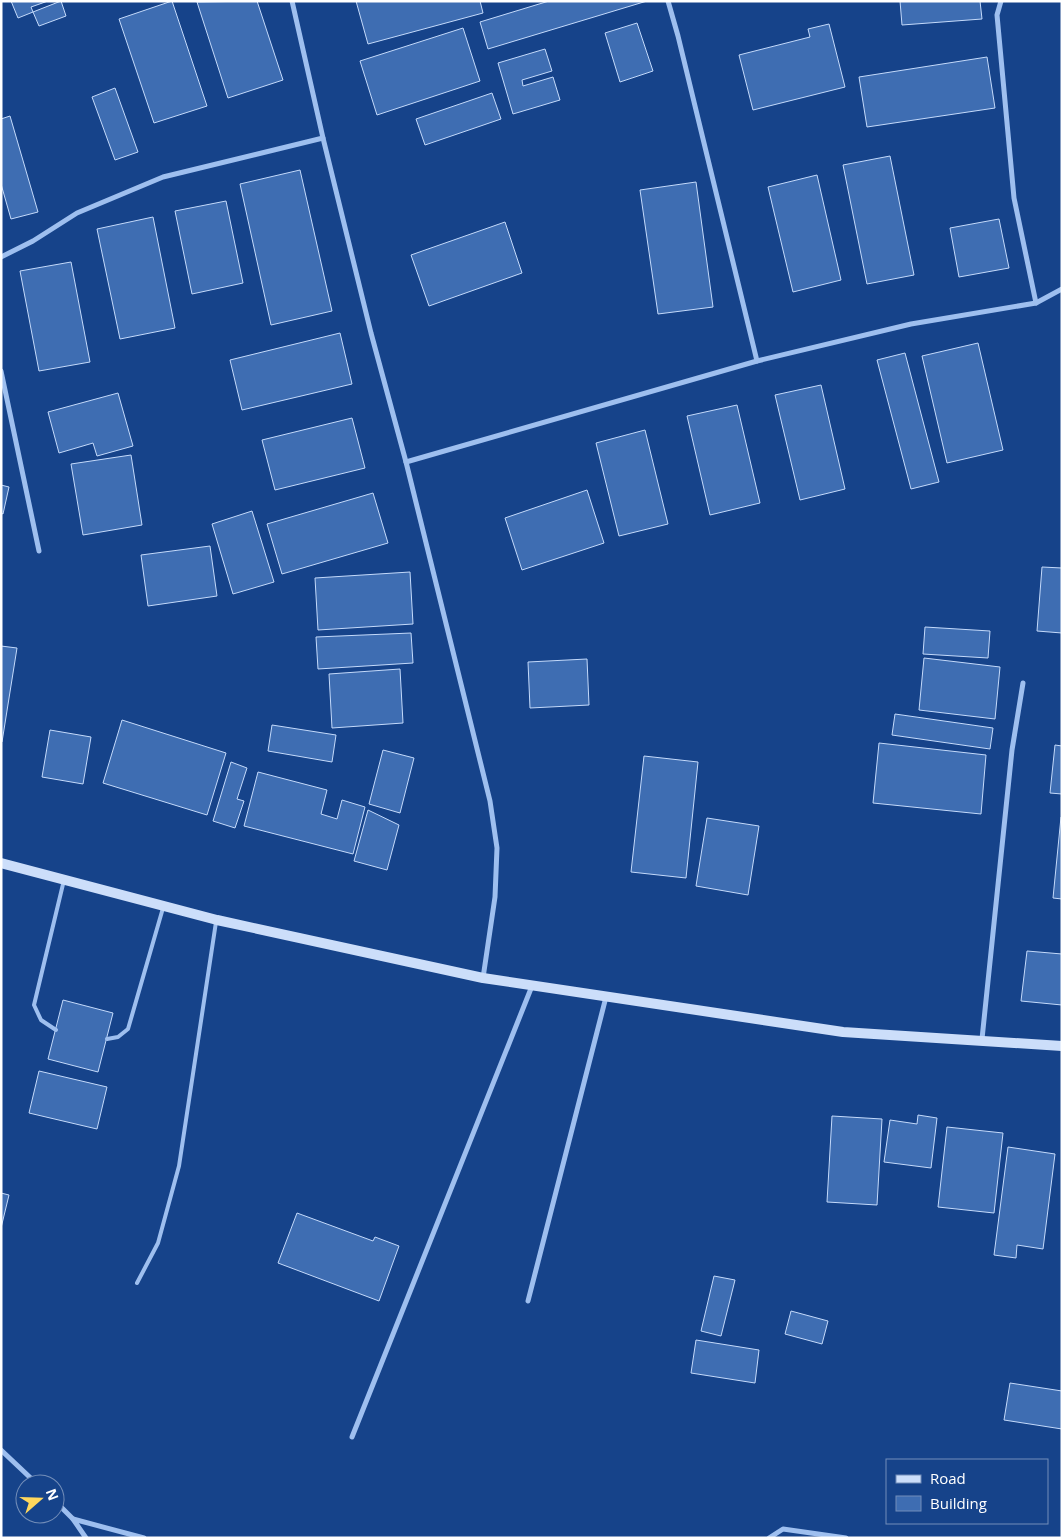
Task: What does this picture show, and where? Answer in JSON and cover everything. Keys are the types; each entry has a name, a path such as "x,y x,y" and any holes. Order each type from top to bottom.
{"main road":[{"path":"1,863 217,920 482,978 843,1032 982,1039 1062,1046"}],"street":[{"path":"292,1 323,138 371,333 406,462 490,801 497,848 495,897 482,978"},
{"path":"668,1 757,361"},
{"path":"1001,1 997,15 1014,198 1036,303"},
{"path":"1,257 33,241 77,213 162,177 323,138"},
{"path":"406,462 757,361 911,324 1036,303 1062,289"},
{"path":"1,371 39,550"},
{"path":"982,1039 1012,750 1023,683"},
{"path":"352,1437 532,985"},
{"path":"528,1301 606,996"},
{"path":"1,1450 26,1474"},
{"path":"65,1511 86,1538"},
{"path":"73,1519 144,1538"},
{"path":"769,1538 783,1529 846,1538"}],"lane":[{"path":"56,1030 41,1020 34,1005 64,880"},
{"path":"107,1039 118,1037 128,1029 164,906"},
{"path":"137,1283 158,1243 179,1166 217,920"}],"building":[{"path":"11,1 48,1 31,7 33,12 18,18"},
{"path":"61,1 66,16 39,26 33,12"},
{"path":"172,1 207,106 154,123 119,19"},
{"path":"257,1 283,80 228,98 197,2"},
{"path":"356,1 480,1 483,13 368,44"},
{"path":"549,1 647,1 488,49 480,22"},
{"path":"900,1 980,1 982,19 902,25"},
{"path":"637,23 653,71 620,82 605,33"},
{"path":"829,24 845,87 753,110 739,55 810,37 808,29"},
{"path":"463,28 480,81 377,115 360,61"},
{"path":"545,49 552,71 522,80 523,86 553,77 560,100 513,114 498,63"},
{"path":"987,57 995,108 867,127 859,77"},
{"path":"115,88 138,152 115,160 92,97"},
{"path":"492,93 501,119 425,145 416,119"},
{"path":"10,116 38,212 11,219 1,184 1,119"},
{"path":"890,156 914,275 867,284 843,165"},
{"path":"300,170 332,311 271,325 240,184"},
{"path":"817,175 841,280 793,292 768,187"},
{"path":"696,182 713,307 658,314 640,190"},
{"path":"226,201 243,283 192,294 175,211"},
{"path":"153,217 175,328 120,339 97,229"},
{"path":"999,219 1009,268 959,277 950,228"},
{"path":"505,222 522,273 429,306 411,255"},
{"path":"71,262 90,362 39,371 20,271"},
{"path":"340,333 352,384 242,410 230,360"},
{"path":"978,343 1003,450 947,463 922,356"},
{"path":"905,353 939,482 911,489 877,360"},
{"path":"821,385 845,489 800,500 775,395"},
{"path":"118,393 133,446 97,456 93,443 59,453 48,412"},
{"path":"737,405 760,503 710,515 687,416"},
{"path":"352,418 365,468 275,490 262,440"},
{"path":"645,430 668,524 619,536 596,443"},
{"path":"131,455 142,525 83,535 71,464"},
{"path":"1,485 9,487 3,514 1,513"},
{"path":"587,490 604,543 522,570 505,518"},
{"path":"373,493 388,543 282,574 267,524"},
{"path":"252,511 274,582 233,594 212,524"},
{"path":"210,546 217,596 148,606 141,555"},
{"path":"1042,567 1062,568 1062,633 1037,631"},
{"path":"410,572 413,624 318,630 315,578"},
{"path":"925,627 990,631 988,658 923,654"},
{"path":"411,633 413,663 318,669 316,637"},
{"path":"1,646 17,648 2,742 1,742"},
{"path":"924,658 1000,667 995,719 919,710"},
{"path":"587,659 589,705 530,708 528,662"},
{"path":"400,669 403,723 332,728 329,674"},
{"path":"895,714 993,728 990,749 892,735"},
{"path":"122,720 226,753 207,815 103,783"},
{"path":"272,725 336,735 332,762 268,751"},
{"path":"50,730 91,737 83,784 42,777"},
{"path":"879,743 986,755 981,814 873,803"},
{"path":"1055,745 1062,746 1062,794 1050,793"},
{"path":"383,750 414,758 400,813 369,804"},
{"path":"644,756 698,762 686,878 631,872"},
{"path":"231,762 247,768 237,799 244,801 235,828 213,821"},
{"path":"258,772 327,790 321,814 337,819 342,800 365,807 353,854 244,826"},
{"path":"368,810 399,825 387,870 354,861"},
{"path":"1062,817 1062,899 1053,898"},
{"path":"707,818 759,826 748,895 696,886"},
{"path":"1027,951 1062,954 1062,1005 1021,1001"},
{"path":"63,1000 113,1013 98,1072 48,1059"},
{"path":"39,1071 107,1087 97,1129 29,1113"},
{"path":"918,1115 937,1118 931,1168 884,1162 890,1120 917,1124"},
{"path":"832,1116 882,1119 877,1205 827,1202"},
{"path":"947,1127 1003,1133 994,1213 938,1207"},
{"path":"1008,1147 1055,1154 1043,1249 1017,1245 1016,1258 994,1255"},
{"path":"1,1193 9,1195 1,1228"},
{"path":"297,1213 373,1241 375,1237 399,1246 379,1301 278,1263"},
{"path":"714,1276 735,1280 721,1336 701,1331"},
{"path":"791,1311 828,1321 822,1344 785,1334"},
{"path":"696,1340 759,1350 755,1383 691,1373"},
{"path":"1010,1383 1062,1391 1062,1429 1004,1420"}]}
